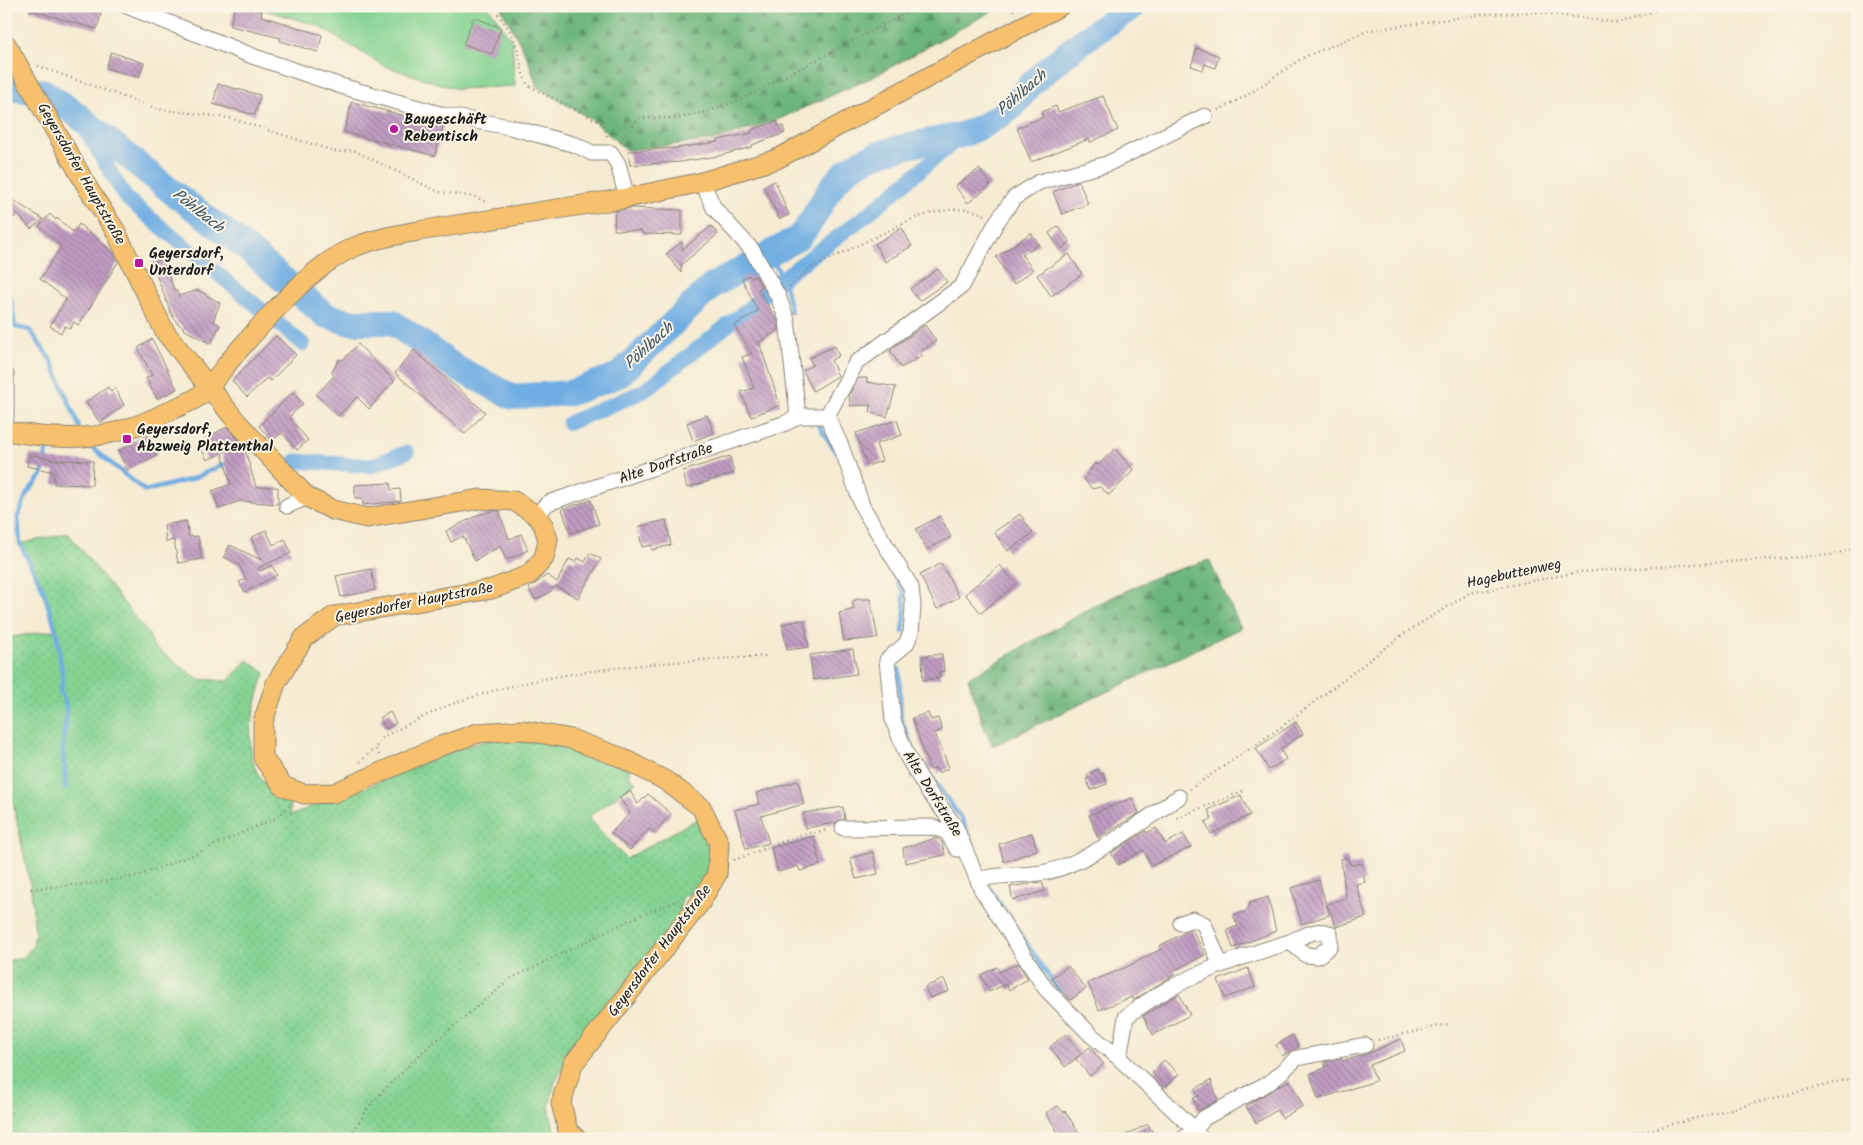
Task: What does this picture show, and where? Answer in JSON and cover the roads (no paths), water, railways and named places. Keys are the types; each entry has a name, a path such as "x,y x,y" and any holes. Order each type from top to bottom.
{"main road":[{"path":"6,431 66,439 126,431 151,421 198,397 257,330 306,281 332,259 352,248 385,238 628,198 702,182 777,159 1060,6"},
{"name":"Geyersdorfer Hauptstraße","path":"10,50 89,190 115,230 165,332 207,386 308,497 333,510 367,518 480,498 514,501 536,515 543,524 548,540 544,558 529,575 492,589 334,616 304,638 276,683 263,722 263,758 283,786 304,794 334,793 438,747 478,733 522,730 571,738 620,757 666,782 701,807 719,843 717,874 700,903 573,1064 561,1103 568,1131 577,1139"}],"street":[{"path":"127,6 255,57 341,86 444,115 510,127 576,145 592,153 612,153 618,164 628,198"},
{"path":"827,416 856,363 962,286 996,224 1014,198 1039,182 1108,164 1205,116"},
{"path":"702,182 714,208 752,250 776,292 786,320 798,416"},
{"path":"6,375 6,418"},
{"name":"Alte Dorfstraße","path":"536,515 548,503 786,423 798,416 827,416 841,446 863,508 911,587 913,606 911,633 906,644 888,660 893,720 908,758 928,791 956,826 982,890 1046,988 1092,1036 1119,1058 1193,1136"},
{"path":"287,506 308,497"},
{"path":"843,828 932,827 947,832 962,858 976,875 991,876 1047,872 1078,861 1179,797"},
{"path":"1181,923 1193,919 1204,924 1220,964"},
{"path":"1119,1058 1126,1018 1146,1001 1220,964 1290,942"},
{"path":"1193,1136 1204,1118 1270,1082 1296,1058 1365,1045"}],"waterway":[{"name":"Pöhlbach","path":"6,88 44,92 76,114 172,192 244,246 325,315 348,322 392,322 458,369 513,397 570,393 619,375 712,286 798,238 833,185 849,169 875,155 961,135 989,122 1013,106 1031,84 1068,53 1134,6"},
{"path":"76,114 126,198 303,344"},
{"path":"569,423 644,391 747,310 780,280 864,217 964,134"},
{"path":"770,253 785,284 791,312"},
{"path":"6,285 11,300 15,327 30,330 52,362 79,426"},
{"path":"816,421 836,452"},
{"path":"90,446 145,491 192,479 231,461"},
{"path":"47,450 42,475 27,493 18,517 20,544 42,587 57,633 63,681 60,691 67,713 63,740 65,788"},
{"path":"296,461 371,466 407,452"},
{"path":"876,543 903,591 905,610 903,632"},
{"path":"899,669 901,719 916,756 963,821 979,862"},
{"path":"991,890 1060,993"}],"place":[{"name":"Baugeschäft Rebentisch","path":"394,129"},
{"name":"Geyersdorf, Unterdorf","path":"139,263"},
{"name":"Geyersdorf, Abzweig Plattenthal","path":"127,439"}]}
